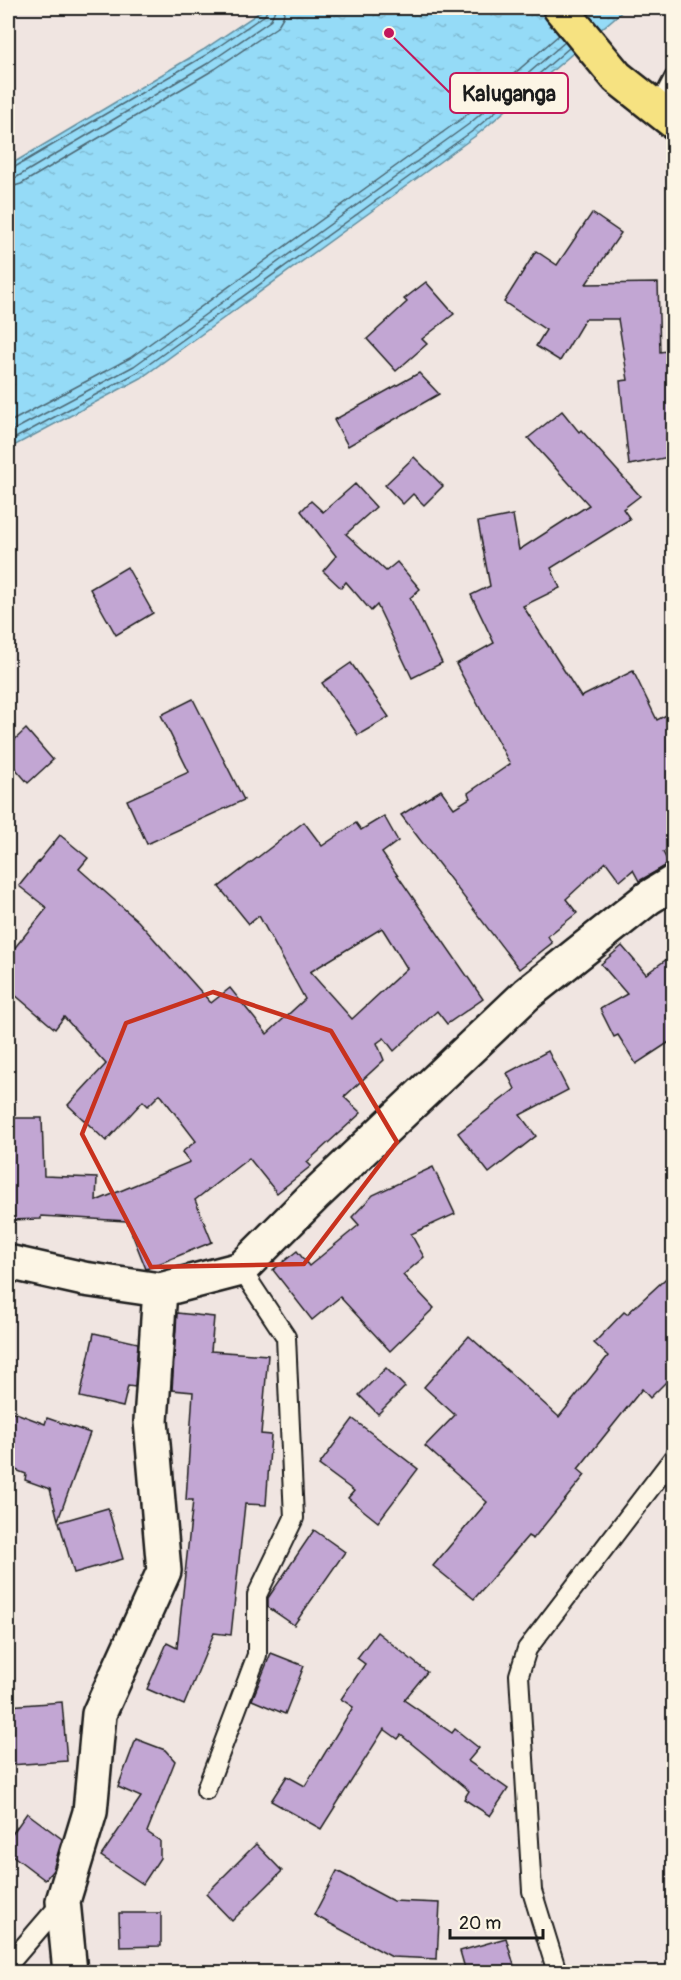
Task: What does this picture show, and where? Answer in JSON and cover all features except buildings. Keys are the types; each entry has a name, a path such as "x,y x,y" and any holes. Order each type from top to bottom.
{"main road":[{"path":"560,8 617,77 665,116"}],"street":[{"path":"8,1262 84,1279 160,1290 241,1269 314,1196 527,994 648,898 674,882"},
{"path":"70,1972 63,1901 90,1812 99,1714 164,1571 151,1421 160,1290"}],"lane":[{"path":"665,116 674,78"},
{"path":"206,1790 257,1655 257,1595 294,1518 286,1337 241,1269"},
{"path":"556,1972 532,1891 519,1675 527,1649 674,1457"},
{"path":"8,1965 63,1901"}],"highlighted area":[{"path":"213,992 331,1031 397,1142 304,1264 151,1267 82,1134 126,1023"}],"water":[{"path":"266,8 626,8 478,134 141,378 8,449 8,166 203,50"}],"place":[{"name":"Kaluganga","path":"389,33"}]}
